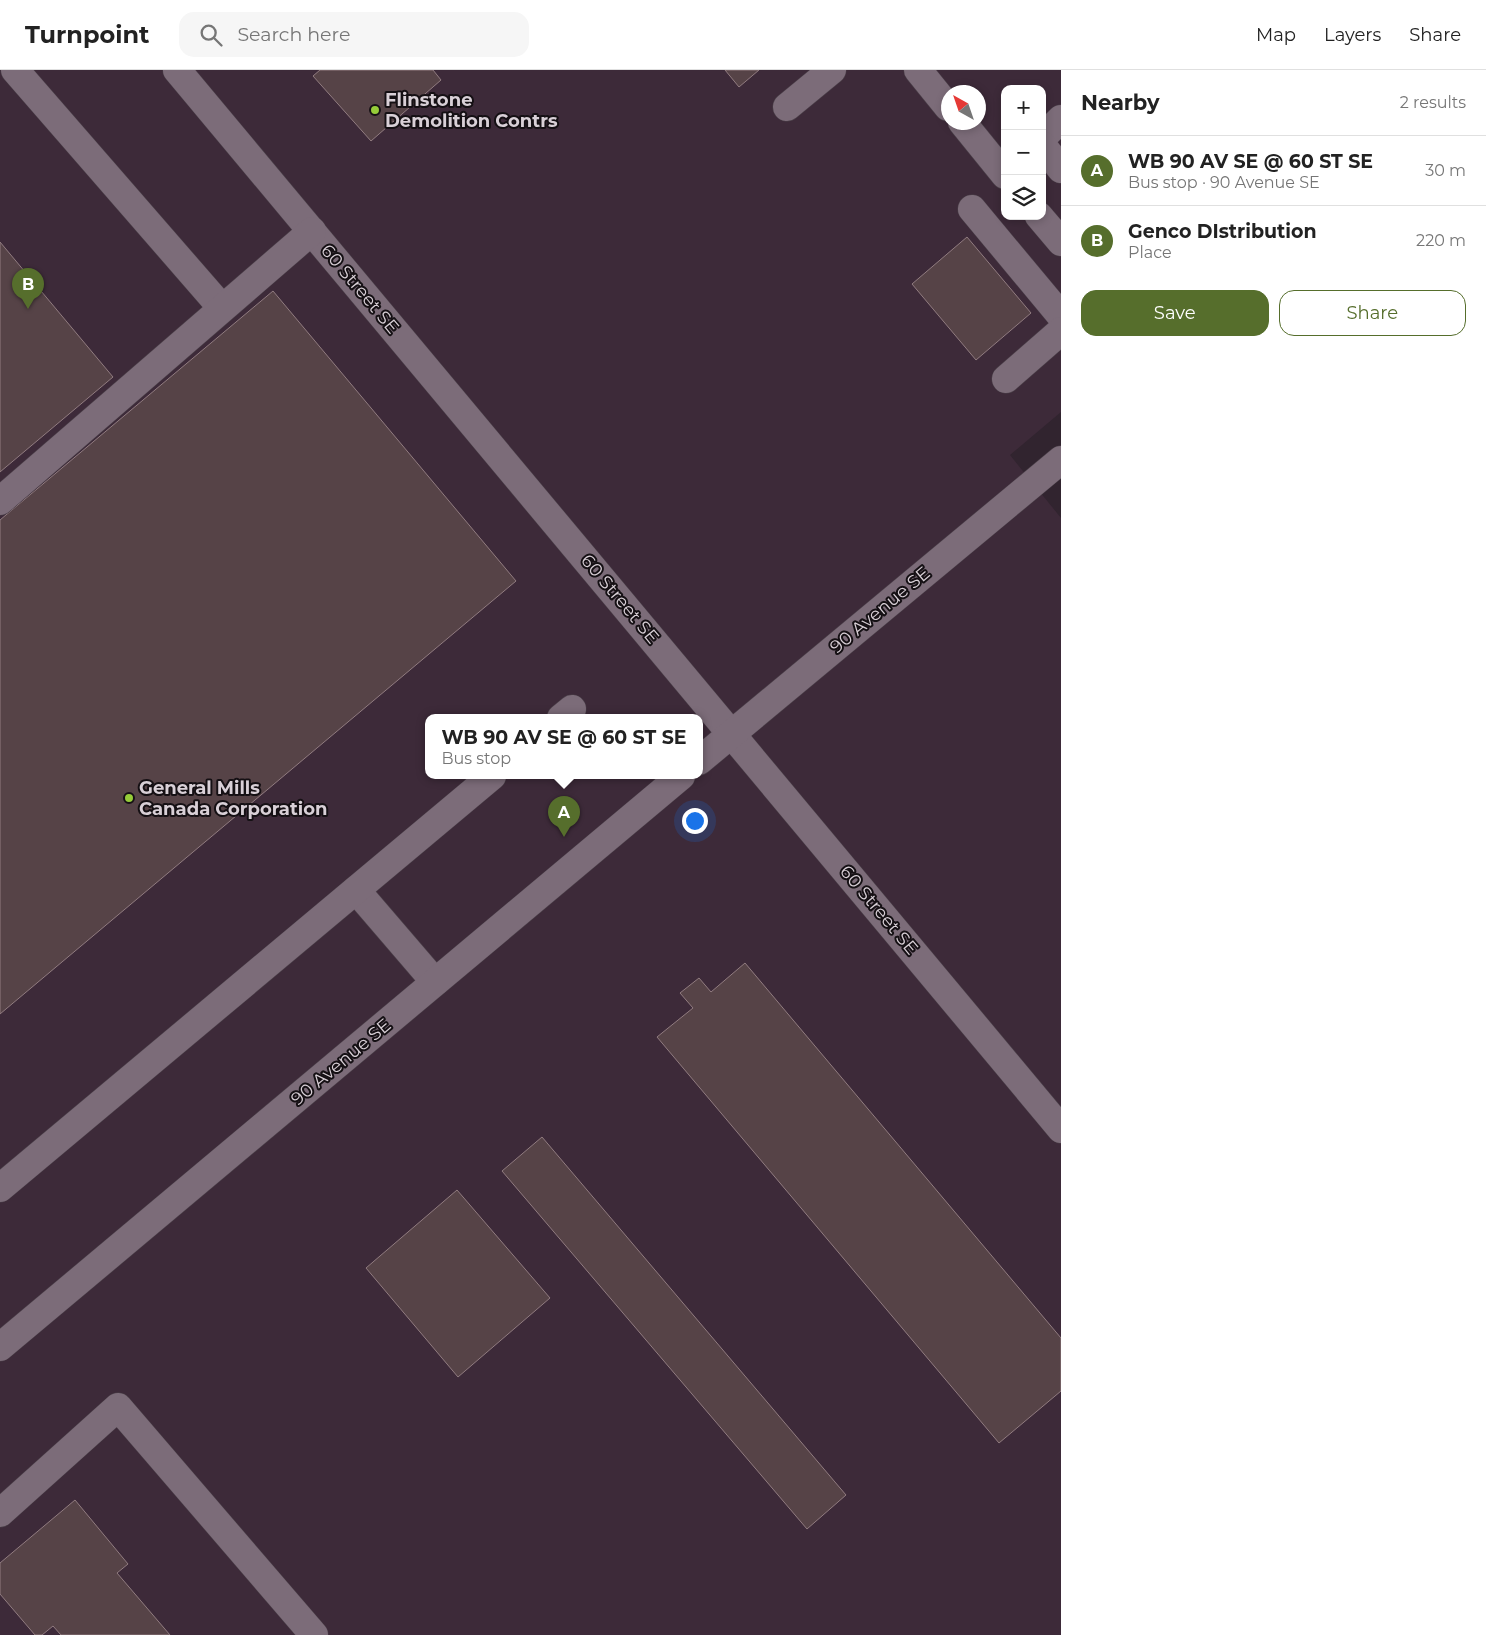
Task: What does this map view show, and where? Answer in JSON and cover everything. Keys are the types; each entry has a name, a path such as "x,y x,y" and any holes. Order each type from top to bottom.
{"street":[{"path":"15,70 222,308"},
{"name":"60 Street SE","path":"177,70 732,733 1061,1130"},
{"path":"787,107 832,70"},
{"path":"918,70 941,98"},
{"path":"1046,134 1061,119"},
{"path":"969,130 1001,169"},
{"path":"1046,150 1061,169"},
{"path":"972,209 1061,316"},
{"path":"1042,220 1061,242"},
{"path":"0,501 312,231"},
{"path":"1006,379 1061,331"},
{"name":"90 Avenue SE","path":"703,758 1061,460"},
{"path":"0,1188 488,779"},
{"name":"90 Avenue SE","path":"0,1347 677,779"},
{"path":"356,890 435,982"},
{"path":"0,1513 118,1407 314,1635"}],"shaded area":[{"path":"0,70 1061,70 1061,412 1010,455 1061,518 1061,1635 0,1635"}],"building":[{"name":"Flinstone Demolition Contrs","path":"320,70 433,70 441,80 371,141 313,76"},
{"path":"725,70 759,70 739,87"},
{"path":"967,237 1031,313 976,360 912,284"},
{"path":"0,242 113,377 0,472"},
{"name":"General Mills Canada Corporation","path":"273,291 516,581 0,1014 0,520"},
{"path":"745,963 1061,1338 1061,1391 999,1443 657,1037 693,1008 680,993 699,978 711,992"},
{"path":"542,1137 846,1495 807,1529 502,1171"},
{"path":"457,1190 550,1298 458,1377 366,1268"},
{"path":"75,1500 128,1564 117,1573 170,1635 61,1635 53,1626 42,1635 35,1635 0,1594 0,1563"}],"place":[{"name":"Flinstone Demolition Contrs","path":"375,110"},
{"name":"Genco DIstribution","path":"28,309"},
{"name":"General Mills Canada Corporation","path":"129,798"},
{"name":"WB 90 AV SE @ 60 ST SE","path":"564,837"}]}
